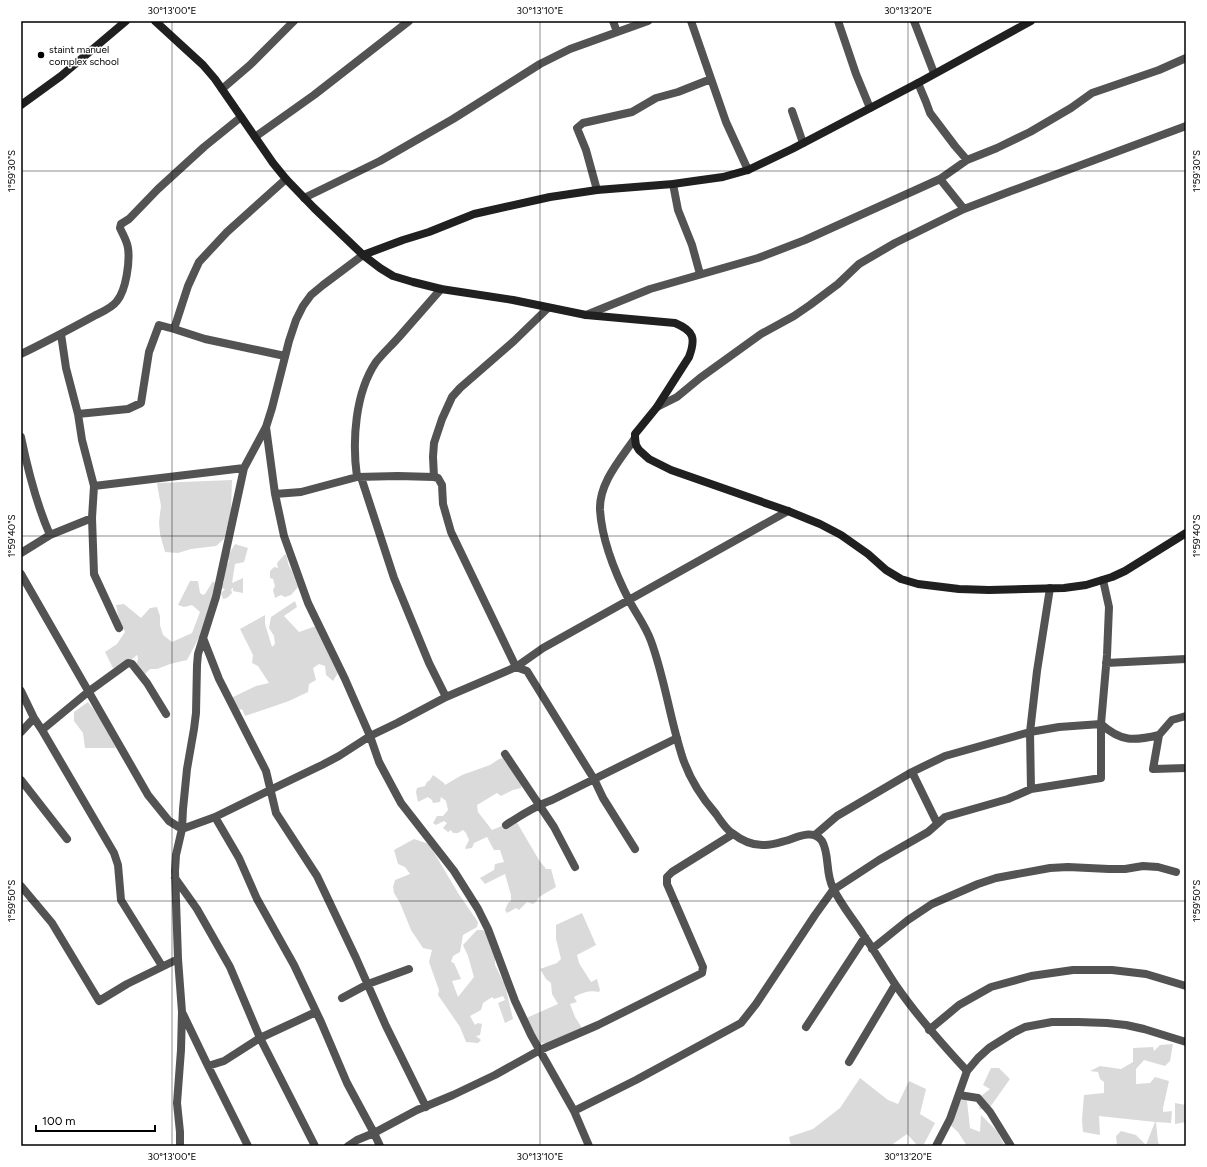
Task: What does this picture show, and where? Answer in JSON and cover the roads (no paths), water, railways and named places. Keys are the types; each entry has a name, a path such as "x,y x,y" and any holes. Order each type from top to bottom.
{"main road":[{"path":"21,105 61,76 126,21"},
{"path":"155,21 203,65 215,79 272,163 286,179 363,255 393,276 441,288 513,300 586,315 675,323 685,327 690,332 692,341 692,348 689,357 657,407 638,430 635,438 636,445 639,450 649,459 671,470 788,511 820,524 841,535 868,554 886,570 901,579 918,584 989,590 1086,585 1126,571 1186,533"},
{"path":"363,255 429,232 474,214 550,197 597,190 672,184 723,177 748,170 803,144 1031,21"}],"street":[{"path":"222,89 250,65 294,21"},
{"path":"255,137 409,21"},
{"path":"613,21 617,32"},
{"path":"304,198 386,157 453,119 540,64 570,49 648,21"},
{"path":"691,21 726,122 748,170"},
{"path":"838,21 856,74 870,108"},
{"path":"914,21 934,73"},
{"path":"586,315 650,289 758,258 805,240 940,179 967,160 997,148 1030,132 1071,108 1092,93 1159,70 1186,58"},
{"path":"597,190 586,150 577,128 583,124 632,112 656,98 678,92 710,79"},
{"path":"918,83 930,113 967,160"},
{"path":"792,111 803,144"},
{"path":"21,354 112,306 117,301 126,281 128,262 128,249 124,235 120,228 121,224 129,219 158,189 204,147 241,117"},
{"path":"657,407 677,397 700,378 762,334 810,305 838,284 859,264 895,243 964,210 1042,179 1186,126"},
{"path":"174,329 188,286 199,262 227,232 286,179"},
{"path":"940,179 964,210"},
{"path":"672,184 678,210 692,245 700,274"},
{"path":"180,1146 177,1103 182,1012 178,959 175,878 176,855 182,829 185,789 196,713 197,665 203,638 216,597 244,468 266,427 296,320 303,306 311,295 363,255"},
{"path":"441,288 376,362 365,384 360,399 357,420 356,450 359,477 394,578 429,663 446,697"},
{"path":"434,477 434,443 442,419 452,397 548,308"},
{"path":"78,414 128,409 141,403 149,352 159,325 204,339 285,356"},
{"path":"61,334 66,368 94,486 92,518 94,574 119,628"},
{"path":"266,427 275,494 284,536 308,603 345,679 370,736 379,762 401,803 454,871 478,909 488,929 531,1035 574,1111 589,1146"},
{"path":"21,437 28,471 40,512 50,535"},
{"path":"635,438 603,488 600,500 603,531 607,550 629,599 650,638 683,760 691,778 711,809 729,831 742,841 751,844 775,844 808,834 814,835 822,842 826,851 828,876 833,890 896,985 929,1030 966,1071"},
{"path":"94,486 244,468"},
{"path":"275,494 301,492 359,477 398,476 438,478 441,482 443,504 451,532 516,667 527,671 594,779 603,798 635,849"},
{"path":"182,829 215,818 322,765 370,736 446,697 516,667 543,648 788,511"},
{"path":"21,553 50,535 92,518"},
{"path":"21,574 32,590 88,692 148,795 169,821 182,829"},
{"path":"574,1111 636,1080 742,1023 833,890 879,860 928,832 945,817 1008,799 1031,789 1101,778 1101,724 1109,607 1103,580"},
{"path":"1031,789 1030,732 1037,671 1050,588"},
{"path":"203,638 219,679 266,771 276,813 317,876 386,1026 426,1107"},
{"path":"1106,663 1186,659"},
{"path":"42,730 88,692 128,663 132,664 147,683 166,714"},
{"path":"21,691 34,718 114,853 118,865 121,900 162,966"},
{"path":"1186,716 1172,720 1159,735 1153,769 1186,768"},
{"path":"21,732 34,718"},
{"path":"814,835 837,816 912,772 945,756 1030,732 1059,727 1101,724 1111,733 1123,738 1144,739 1159,735"},
{"path":"506,825 529,810 677,738"},
{"path":"505,754 554,827 575,867"},
{"path":"912,772 937,823"},
{"path":"21,780 67,839"},
{"path":"215,818 239,858 257,899 294,965 347,1083 380,1146"},
{"path":"348,1146 417,1110 495,1075 540,1050 598,1025 702,973 703,967 667,884 667,877 672,872 733,834"},
{"path":"872,949 908,920 932,904 978,884 996,878 1068,866 1108,869 1158,866 1176,872"},
{"path":"175,878 197,909 230,967 260,1038 315,1146"},
{"path":"21,886 52,923 99,1001 127,984 178,959"},
{"path":"806,1027 865,937"},
{"path":"342,998 368,984 409,969"},
{"path":"929,1030 959,1005 991,987 1031,976 1073,970 1112,970 1146,974 1186,986"},
{"path":"849,1062 896,985"},
{"path":"182,1012 248,1146"},
{"path":"208,1066 224,1061 260,1038 316,1012"},
{"path":"936,1146 950,1119 966,1071 989,1048 1025,1027 1052,1022 1126,1025 1186,1042"},
{"path":"959,1095 978,1098 990,1112 1011,1146"}],"place":[{"name":"staint manuel complex school","path":"41,55"}]}
